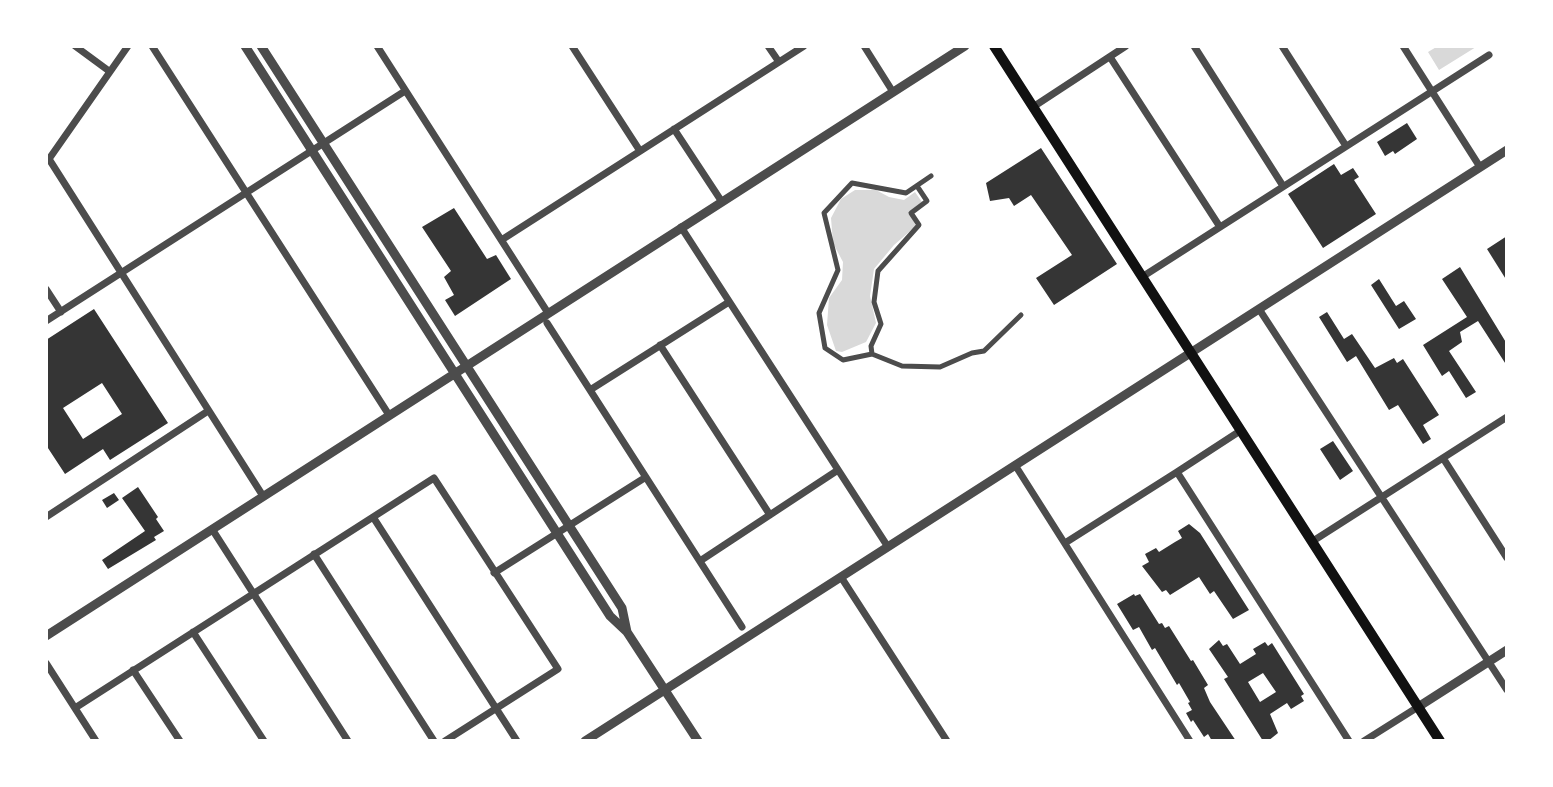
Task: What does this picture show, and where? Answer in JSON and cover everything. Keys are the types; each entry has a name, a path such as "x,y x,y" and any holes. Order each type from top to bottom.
{"main road":[{"path":"994,46 1440,741"}],"street":[{"path":"75,46 109,71"},
{"path":"128,46 49,159 263,496"},
{"path":"152,46 389,415"},
{"path":"245,46 610,616 627,632 698,741"},
{"path":"261,46 622,608 627,632"},
{"path":"377,46 503,239 590,390 742,627"},
{"path":"572,46 640,151"},
{"path":"768,46 779,62"},
{"path":"503,239 804,46"},
{"path":"864,46 893,92"},
{"path":"46,636 467,365 548,318 681,227 965,46"},
{"path":"1033,107 1126,46"},
{"path":"1194,46 1283,186"},
{"path":"1282,46 1346,146"},
{"path":"1403,46 1480,167"},
{"path":"1142,277 1489,55"},
{"path":"1110,57 1220,227"},
{"path":"46,321 405,91"},
{"path":"674,129 722,202"},
{"path":"585,741 1507,150"},
{"path":"931,176 906,193 852,183 824,213 838,270 819,313 825,348 843,360 872,354 902,366 940,367 984,351 1021,315"},
{"path":"872,354 871,346 881,324 874,302 878,271 919,225 911,213 927,201 917,186"},
{"path":"681,227 888,547"},
{"path":"46,289 61,312"},
{"path":"590,390 729,302"},
{"path":"1259,309 1507,690"},
{"path":"660,345 770,515"},
{"path":"46,517 208,411"},
{"path":"1313,541 1506,421"},
{"path":"1065,543 1240,431"},
{"path":"1443,458 1507,558"},
{"path":"1015,465 1190,741"},
{"path":"700,561 838,470"},
{"path":"1177,472 1349,741"},
{"path":"494,573 646,477"},
{"path":"75,708 434,478 558,669 445,741"},
{"path":"373,517 517,741"},
{"path":"212,529 348,741"},
{"path":"314,554 434,741"},
{"path":"841,577 947,741"},
{"path":"193,632 264,741"},
{"path":"1364,741 1507,650"},
{"path":"46,663 96,741"},
{"path":"133,670 180,741"}],"shaded area":[{"path":"1438,46 1476,47 1439,70 1428,52"},
{"path":"855,190 876,190 904,200 915,192 922,202 909,212 916,226 894,245 874,269 870,296 876,323 866,342 842,352 836,351 827,325 829,298 842,280 843,262 833,243 831,218 841,199"}],"building":[{"path":"1407,123 1417,139 1395,154 1393,151 1385,156 1377,142"},
{"path":"1041,148 1117,264 1054,305 1036,278 1072,255 1031,195 1014,206 1009,198 990,201 986,183"},
{"path":"1334,164 1341,175 1353,168 1359,177 1354,180 1376,214 1323,248 1288,194"},
{"path":"454,208 487,259 496,255 511,279 455,316 445,300 454,295 444,277 451,271 422,227"},
{"path":"1507,236 1507,281 1487,249"},
{"path":"1460,267 1507,344 1507,366 1478,321 1460,332 1462,342 1449,351 1476,392 1466,398 1449,371 1442,376 1423,345 1467,317 1442,279"},
{"path":"1379,279 1396,306 1404,301 1416,319 1399,329 1371,285"},
{"path":"94,309 168,423 110,460 103,449 65,474 46,445 46,340","holes":["102,383 122,414 83,439 63,408"]},
{"path":"1327,312 1344,339 1352,334 1375,368 1394,358 1397,363 1403,359 1439,415 1423,425 1431,439 1423,444 1398,405 1389,410 1356,356 1347,362 1319,317"},
{"path":"1333,441 1353,471 1340,480 1320,449"},
{"path":"138,487 164,531 154,537 156,540 108,569 102,560 145,531 122,498"},
{"path":"114,493 119,500 107,508 102,500"},
{"path":"1189,524 1200,533 1249,610 1233,619 1214,591 1210,594 1199,577 1170,595 1166,590 1162,592 1142,566 1149,562 1145,554 1156,548 1159,552 1182,538 1178,531"},
{"path":"1140,594 1159,624 1162,623 1165,628 1169,626 1193,660 1208,685 1204,688 1210,702 1236,741 1212,741 1208,734 1204,737 1193,720 1191,722 1186,713 1192,710 1190,702 1179,683 1177,685 1139,627 1133,630 1117,604"},
{"path":"1219,640 1223,646 1227,644 1240,664 1256,654 1253,649 1265,642 1268,646 1272,643 1304,694 1301,696 1304,701 1291,709 1287,703 1270,714 1278,733 1268,741 1263,741 1209,649","holes":["1263,673 1276,692 1260,702 1248,682"]}]}
